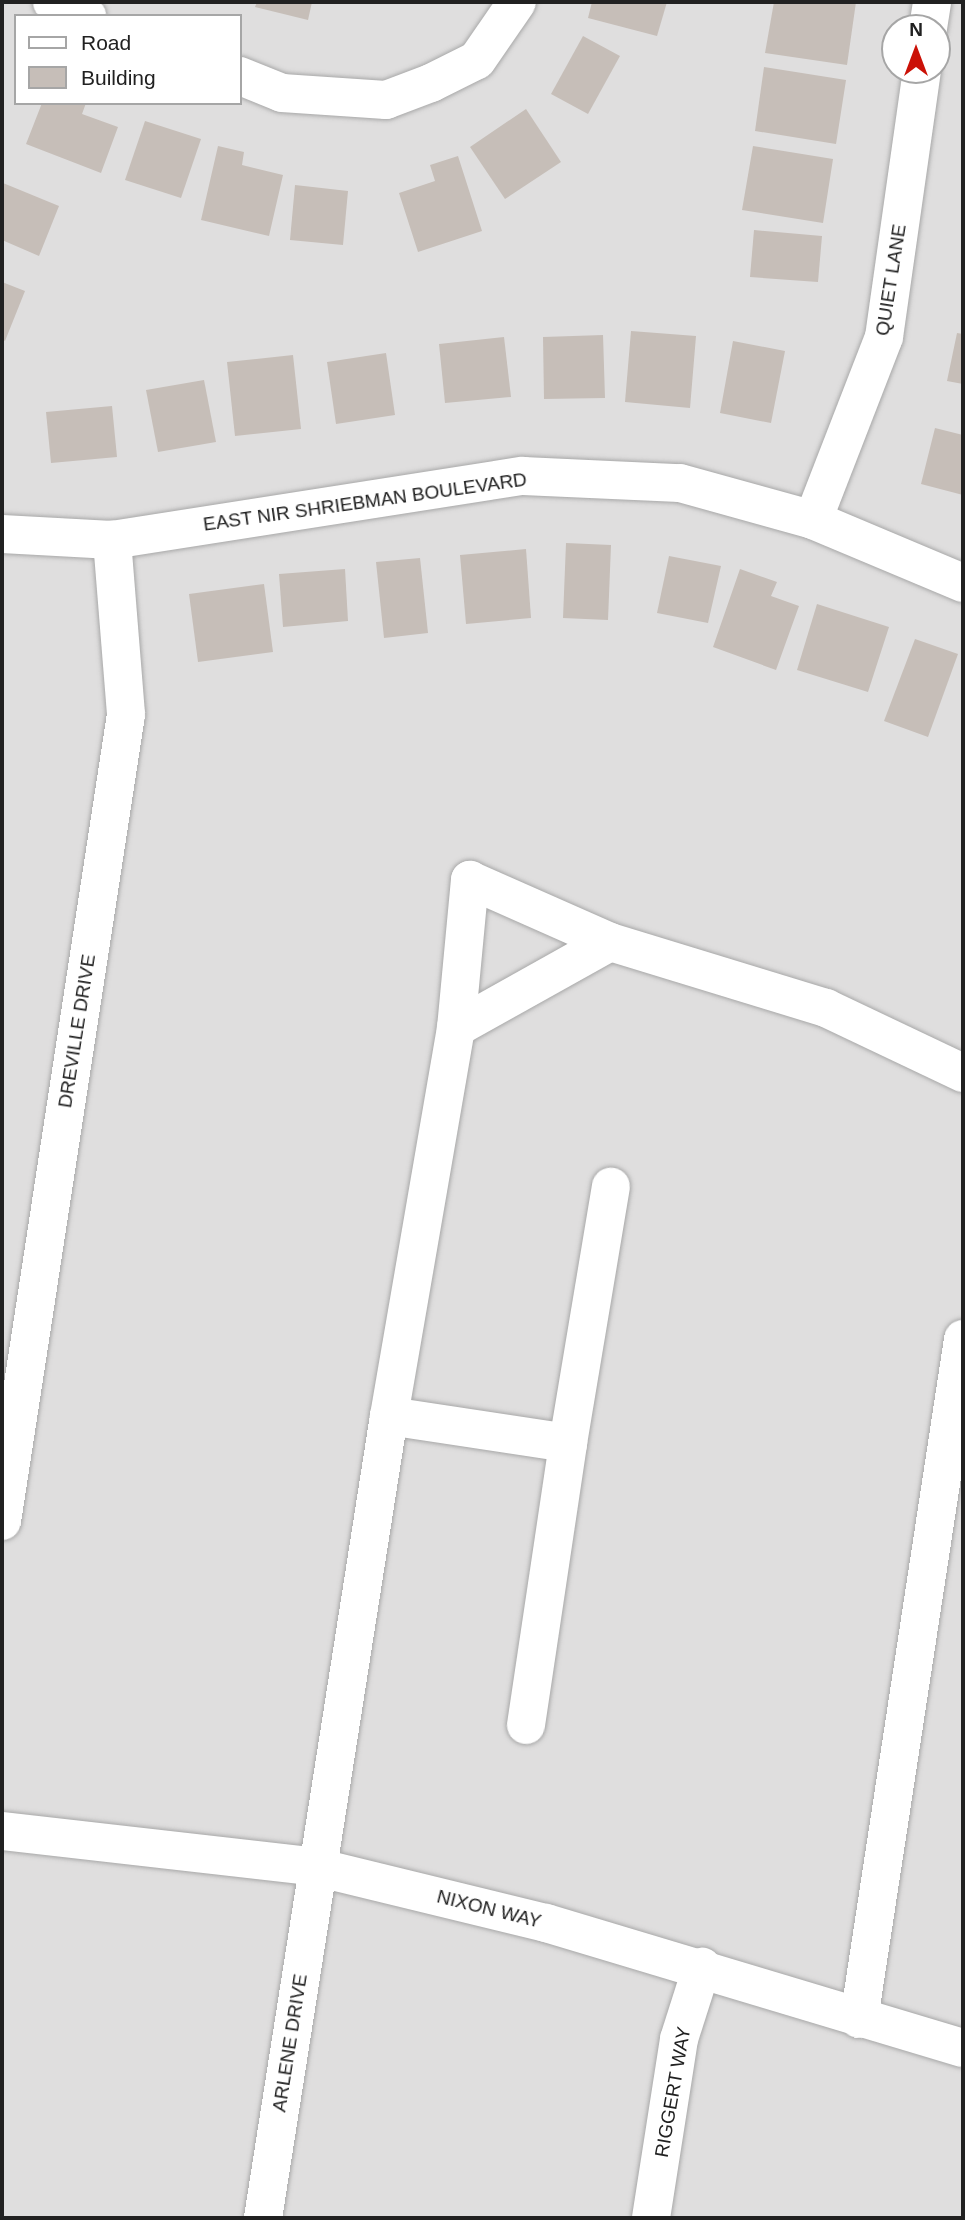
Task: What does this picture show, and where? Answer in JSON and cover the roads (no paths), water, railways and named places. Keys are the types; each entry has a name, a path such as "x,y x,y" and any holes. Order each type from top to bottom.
{"street":[{"path":"52,2 82,14"},
{"path":"242,77 282,93 386,100 431,83 477,60 517,2"},
{"name":"QUIET LANE","path":"813,520 884,337 920,84"},
{"name":"EAST NIR SHRIEBMAN BOULEVARD","path":"2,534 112,540 523,476 680,483 813,520 963,583"},
{"name":"DREVILLE DRIVE","path":"2,1521 126,714 112,540"},
{"name":"ARLENE DRIVE","path":"263,2218 316,1867 389,1416 456,1028 470,880 610,942"},
{"path":"456,1028 610,942 826,1008 963,1073"},
{"path":"526,1725 568,1443 611,1187"},
{"path":"859,2019 963,1339"},
{"path":"389,1416 568,1443"},
{"name":"NIXON WAY","path":"2,1831 316,1867 702,1967 859,2019 963,2048"},
{"name":"RIGGERT WAY","path":"651,2218 679,2039 702,1967"}]}
